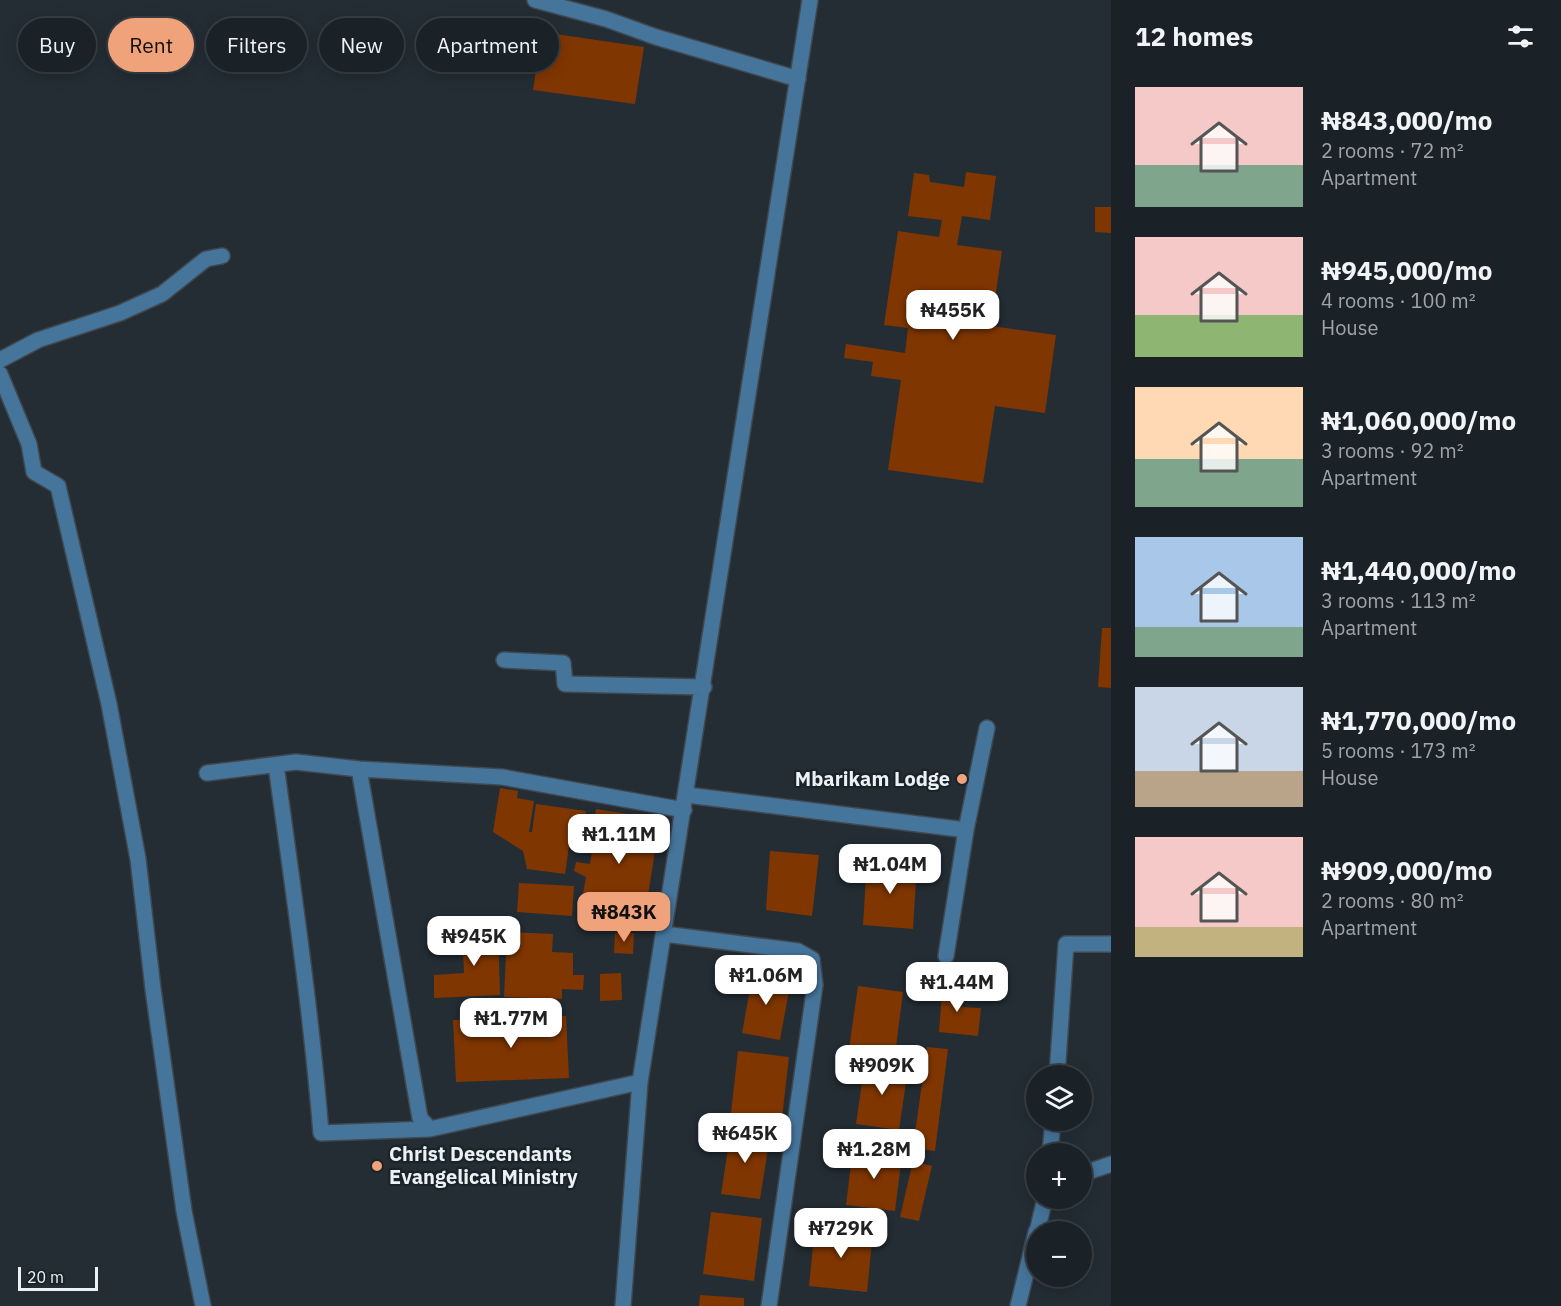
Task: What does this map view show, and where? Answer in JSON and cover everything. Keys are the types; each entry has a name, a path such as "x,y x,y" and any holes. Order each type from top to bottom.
{"street":[{"path":"535,0 606,19 656,37 798,79"},
{"path":"623,1306 640,1082 704,687 810,0"},
{"path":"0,360 38,340 120,313 162,294 206,259 222,256"},
{"path":"0,374 29,444 34,472 57,486 109,704 138,859 153,989 184,1211 203,1306"},
{"path":"504,660 563,663 565,684 704,687"},
{"path":"946,956 966,830 987,728"},
{"path":"207,773 296,762 359,769 502,777 685,803 966,830"},
{"path":"276,765 302,969 312,1026 321,1133 430,1130 640,1082"},
{"path":"359,769 420,1118 430,1130"},
{"path":"664,934 798,951 812,959 814,985 769,1306"},
{"path":"1058,1065 1066,944 1111,944"},
{"path":"1092,1171 1111,1164"},
{"path":"1018,1306 1026,1273"}],"building":[{"path":"559,34 644,47 635,104 533,90 536,72 559,72"},
{"path":"966,172 996,176 990,220 962,216 957,245 1002,251 991,326 1056,335 1045,413 995,406 983,483 888,470 901,380 871,376 873,362 844,358 846,344 905,353 908,328 884,325 898,231 939,237 942,220 908,216 914,173 929,175 930,182 964,187"},
{"path":"1095,207 1111,207 1111,233 1095,232"},
{"path":"1102,628 1111,628 1111,688 1098,687"},
{"path":"500,788 518,791 517,798 534,801 529,832 532,832 536,804 586,811 583,827 572,825 565,874 527,869 523,851 493,832"},
{"path":"596,809 660,819 644,921 580,911 586,877 574,871 576,862 590,864 592,851 580,848 579,837 591,839"},
{"path":"770,851 819,855 812,916 766,910"},
{"path":"867,861 917,864 913,929 863,925"},
{"path":"519,883 574,886 572,916 517,912"},
{"path":"498,927 500,995 434,998 434,975 464,973 462,928"},
{"path":"507,932 553,934 552,952 573,953 573,975 584,975 583,990 562,989 562,999 504,997"},
{"path":"615,933 634,933 633,954 614,953"},
{"path":"753,972 791,980 780,1040 742,1033"},
{"path":"621,973 622,1000 600,1001 600,974"},
{"path":"943,981 962,983 960,1007 981,1008 978,1036 939,1032"},
{"path":"858,986 903,992 895,1055 849,1049"},
{"path":"566,1016 569,1078 456,1082 453,1020"},
{"path":"927,1047 948,1049 935,1151 913,1148"},
{"path":"738,1051 789,1057 782,1118 731,1113"},
{"path":"865,1062 908,1069 899,1130 856,1124"},
{"path":"731,1129 770,1136 760,1199 721,1194"},
{"path":"853,1148 902,1155 895,1211 846,1205"},
{"path":"913,1161 932,1166 919,1221 900,1217"},
{"path":"711,1212 762,1218 754,1281 703,1274"},
{"path":"815,1226 873,1232 867,1292 809,1286"},
{"path":"700,1295 744,1298 744,1306 699,1306"}],"place":[{"name":"Mbarikam Lodge","path":"962,779"},
{"name":"Christ Descendants Evangelical Ministry","path":"377,1166"}]}
